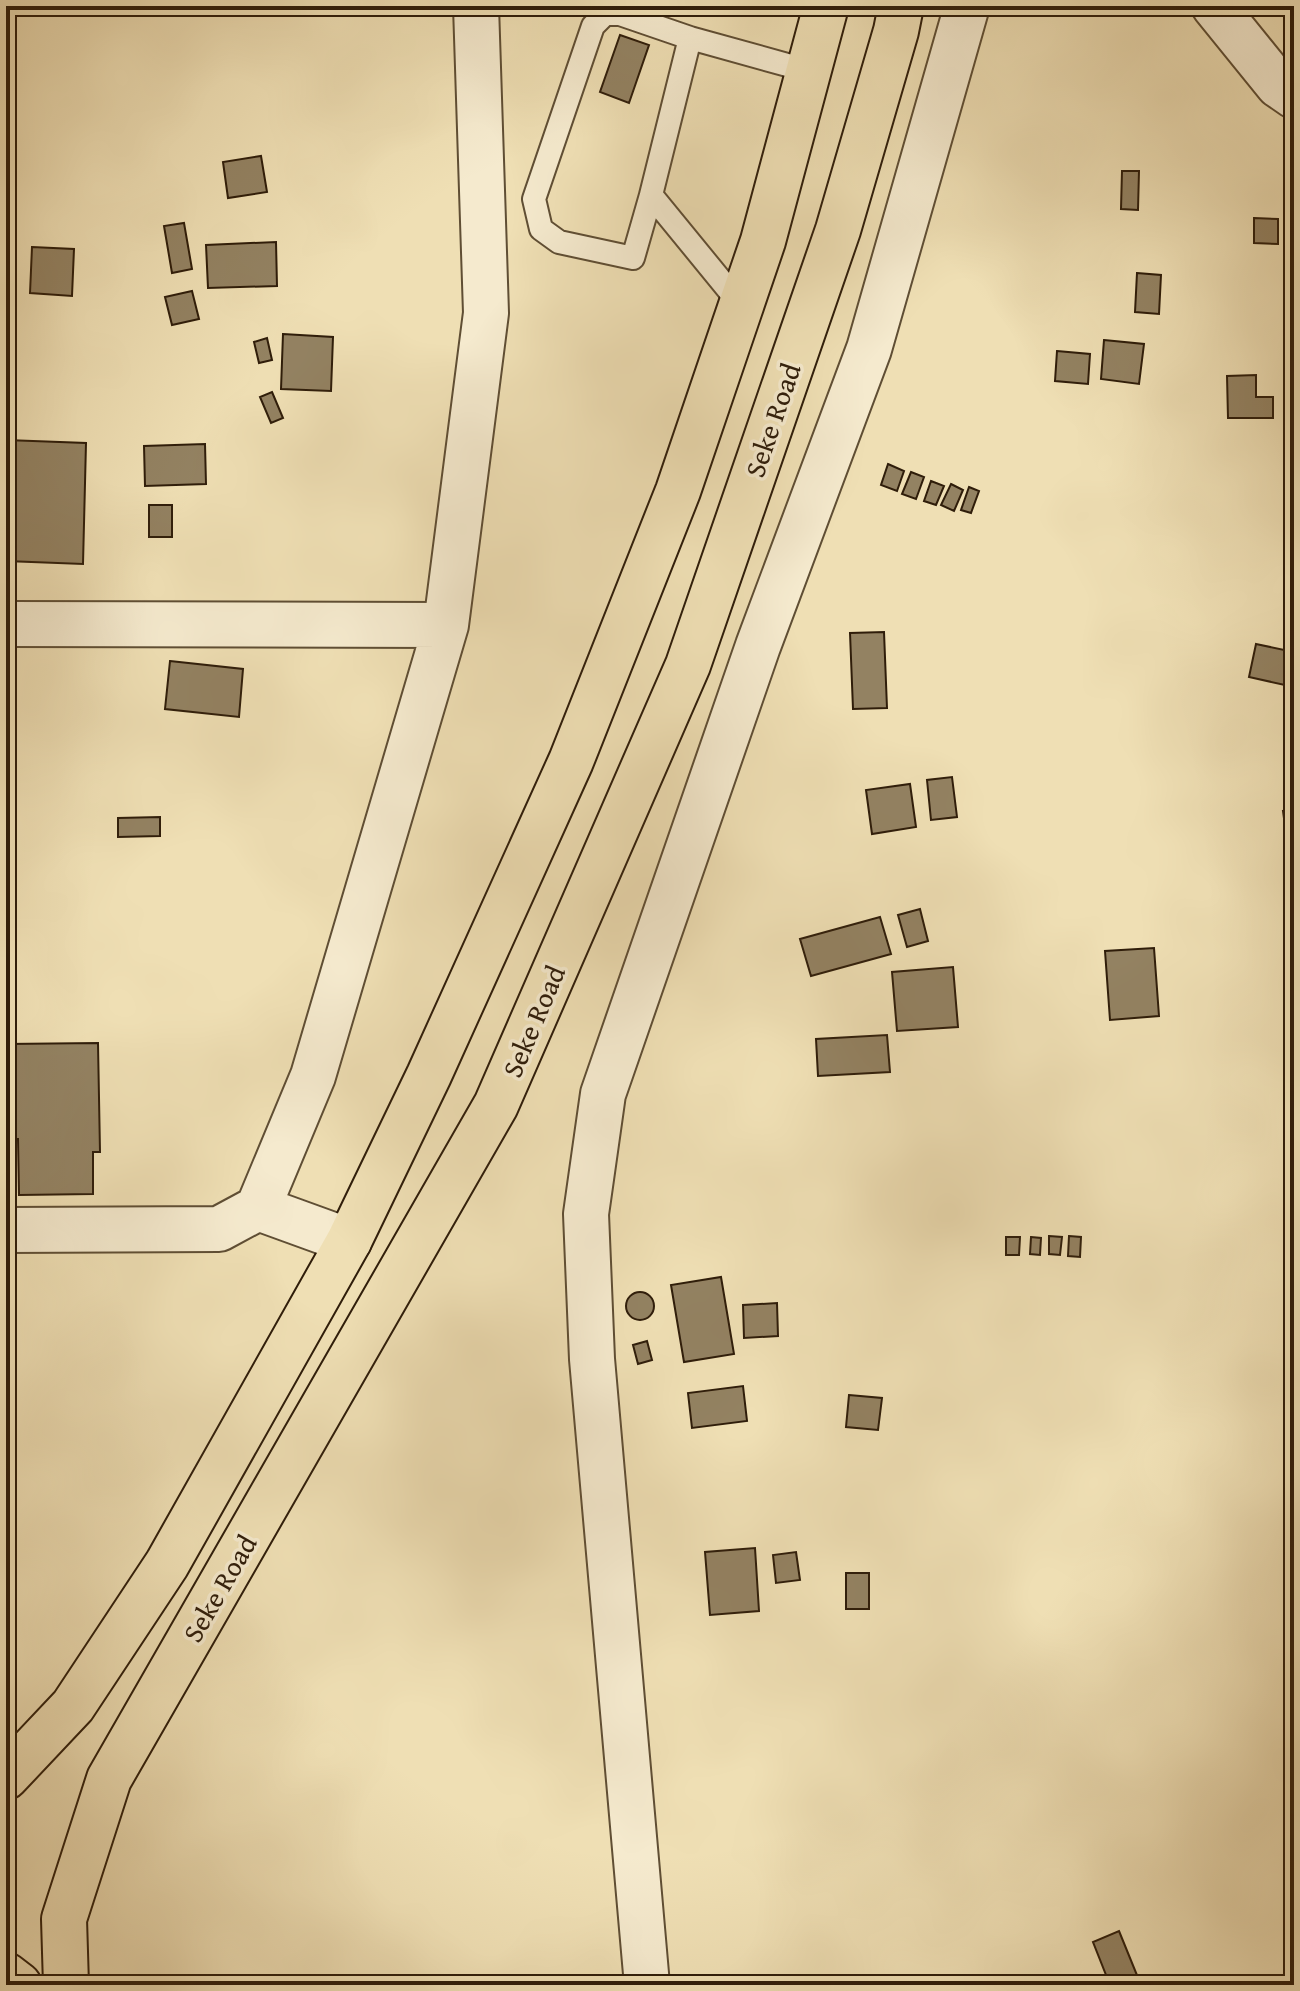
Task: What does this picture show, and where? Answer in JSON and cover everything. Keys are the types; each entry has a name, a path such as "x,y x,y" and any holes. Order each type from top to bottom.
{"main road":[{"name":"Seke Road","path":"6,1777 73,1706 167,1564 349,1241 429,1075 571,761 678,491 763,241 826,6"},
{"name":"Seke Road","path":"66,1985 64,1919 109,1779 496,1105 688,665 838,230 901,6"},
{"path":"6,1975 19,1985"}],"street":[{"path":"6,1230 219,1229 258,1208 313,1076 446,625 486,313 476,6"},
{"path":"647,1985 592,1359 586,1214 603,1094 758,646 869,349 967,6"},
{"path":"1214,6 1278,85 1294,96"},
{"path":"6,624 446,625"},
{"path":"258,1208 349,1241"}],"lane":[{"path":"690,38 633,258 559,242 541,229 534,199 593,26 605,14 620,14 690,38 809,71"},
{"path":"651,195 741,305"}],"building":[{"path":"620,35 649,45 629,103 600,92"},
{"path":"261,156 267,192 228,198 223,162"},
{"path":"1122,171 1139,171 1138,210 1121,209"},
{"path":"1254,218 1278,219 1278,244 1254,243"},
{"path":"184,223 192,269 172,273 164,226"},
{"path":"276,242 277,286 208,288 206,245"},
{"path":"32,247 74,249 72,296 30,293"},
{"path":"1137,273 1161,275 1159,314 1135,312"},
{"path":"192,291 199,319 172,325 165,297"},
{"path":"283,334 333,337 331,391 281,389"},
{"path":"267,338 272,360 259,363 254,342"},
{"path":"1104,340 1144,344 1139,384 1101,379"},
{"path":"1057,351 1090,354 1088,384 1055,381"},
{"path":"1256,375 1256,397 1273,397 1273,418 1228,418 1227,376"},
{"path":"272,392 283,418 271,423 260,397"},
{"path":"6,440 86,443 83,564 6,561"},
{"path":"205,444 206,484 145,486 144,446"},
{"path":"888,464 904,471 897,491 881,485"},
{"path":"911,472 924,477 916,499 902,494"},
{"path":"931,481 944,486 936,505 924,501"},
{"path":"951,484 963,490 954,511 941,505"},
{"path":"969,487 979,491 971,513 961,510"},
{"path":"149,505 172,505 172,537 149,537"},
{"path":"884,632 887,708 853,709 850,633"},
{"path":"1256,644 1294,652 1294,687 1249,677"},
{"path":"170,661 243,669 239,717 165,709"},
{"path":"952,777 957,817 931,820 927,780"},
{"path":"910,784 916,827 872,834 866,790"},
{"path":"1294,810 1294,863 1290,863 1283,811"},
{"path":"160,817 160,836 118,837 118,818"},
{"path":"920,909 928,941 907,947 898,915"},
{"path":"880,917 891,954 811,976 800,939"},
{"path":"1154,948 1159,1016 1110,1020 1105,951"},
{"path":"953,967 958,1027 897,1031 892,972"},
{"path":"887,1035 890,1072 818,1076 816,1039"},
{"path":"98,1043 100,1152 93,1152 93,1194 19,1195 18,1139 8,1139 6,1044"},
{"path":"1049,1236 1062,1237 1060,1255 1049,1254"},
{"path":"1069,1236 1081,1237 1080,1257 1068,1256"},
{"path":"1006,1237 1020,1237 1019,1255 1006,1255"},
{"path":"1031,1237 1041,1238 1040,1255 1030,1254"},
{"path":"721,1277 734,1354 684,1362 671,1285"},
{"path":"640,1292 650,1296 654,1306 650,1316 640,1320 630,1316 626,1306 630,1296"},
{"path":"777,1303 778,1336 744,1338 743,1305"},
{"path":"647,1341 652,1360 638,1364 633,1345"},
{"path":"743,1386 747,1421 692,1428 688,1393"},
{"path":"849,1395 882,1398 878,1430 846,1427"},
{"path":"755,1548 759,1611 710,1615 705,1552"},
{"path":"796,1552 800,1580 776,1583 773,1555"},
{"path":"846,1573 869,1573 869,1609 846,1609"},
{"path":"1119,1931 1141,1985 1110,1985 1093,1942"}]}
